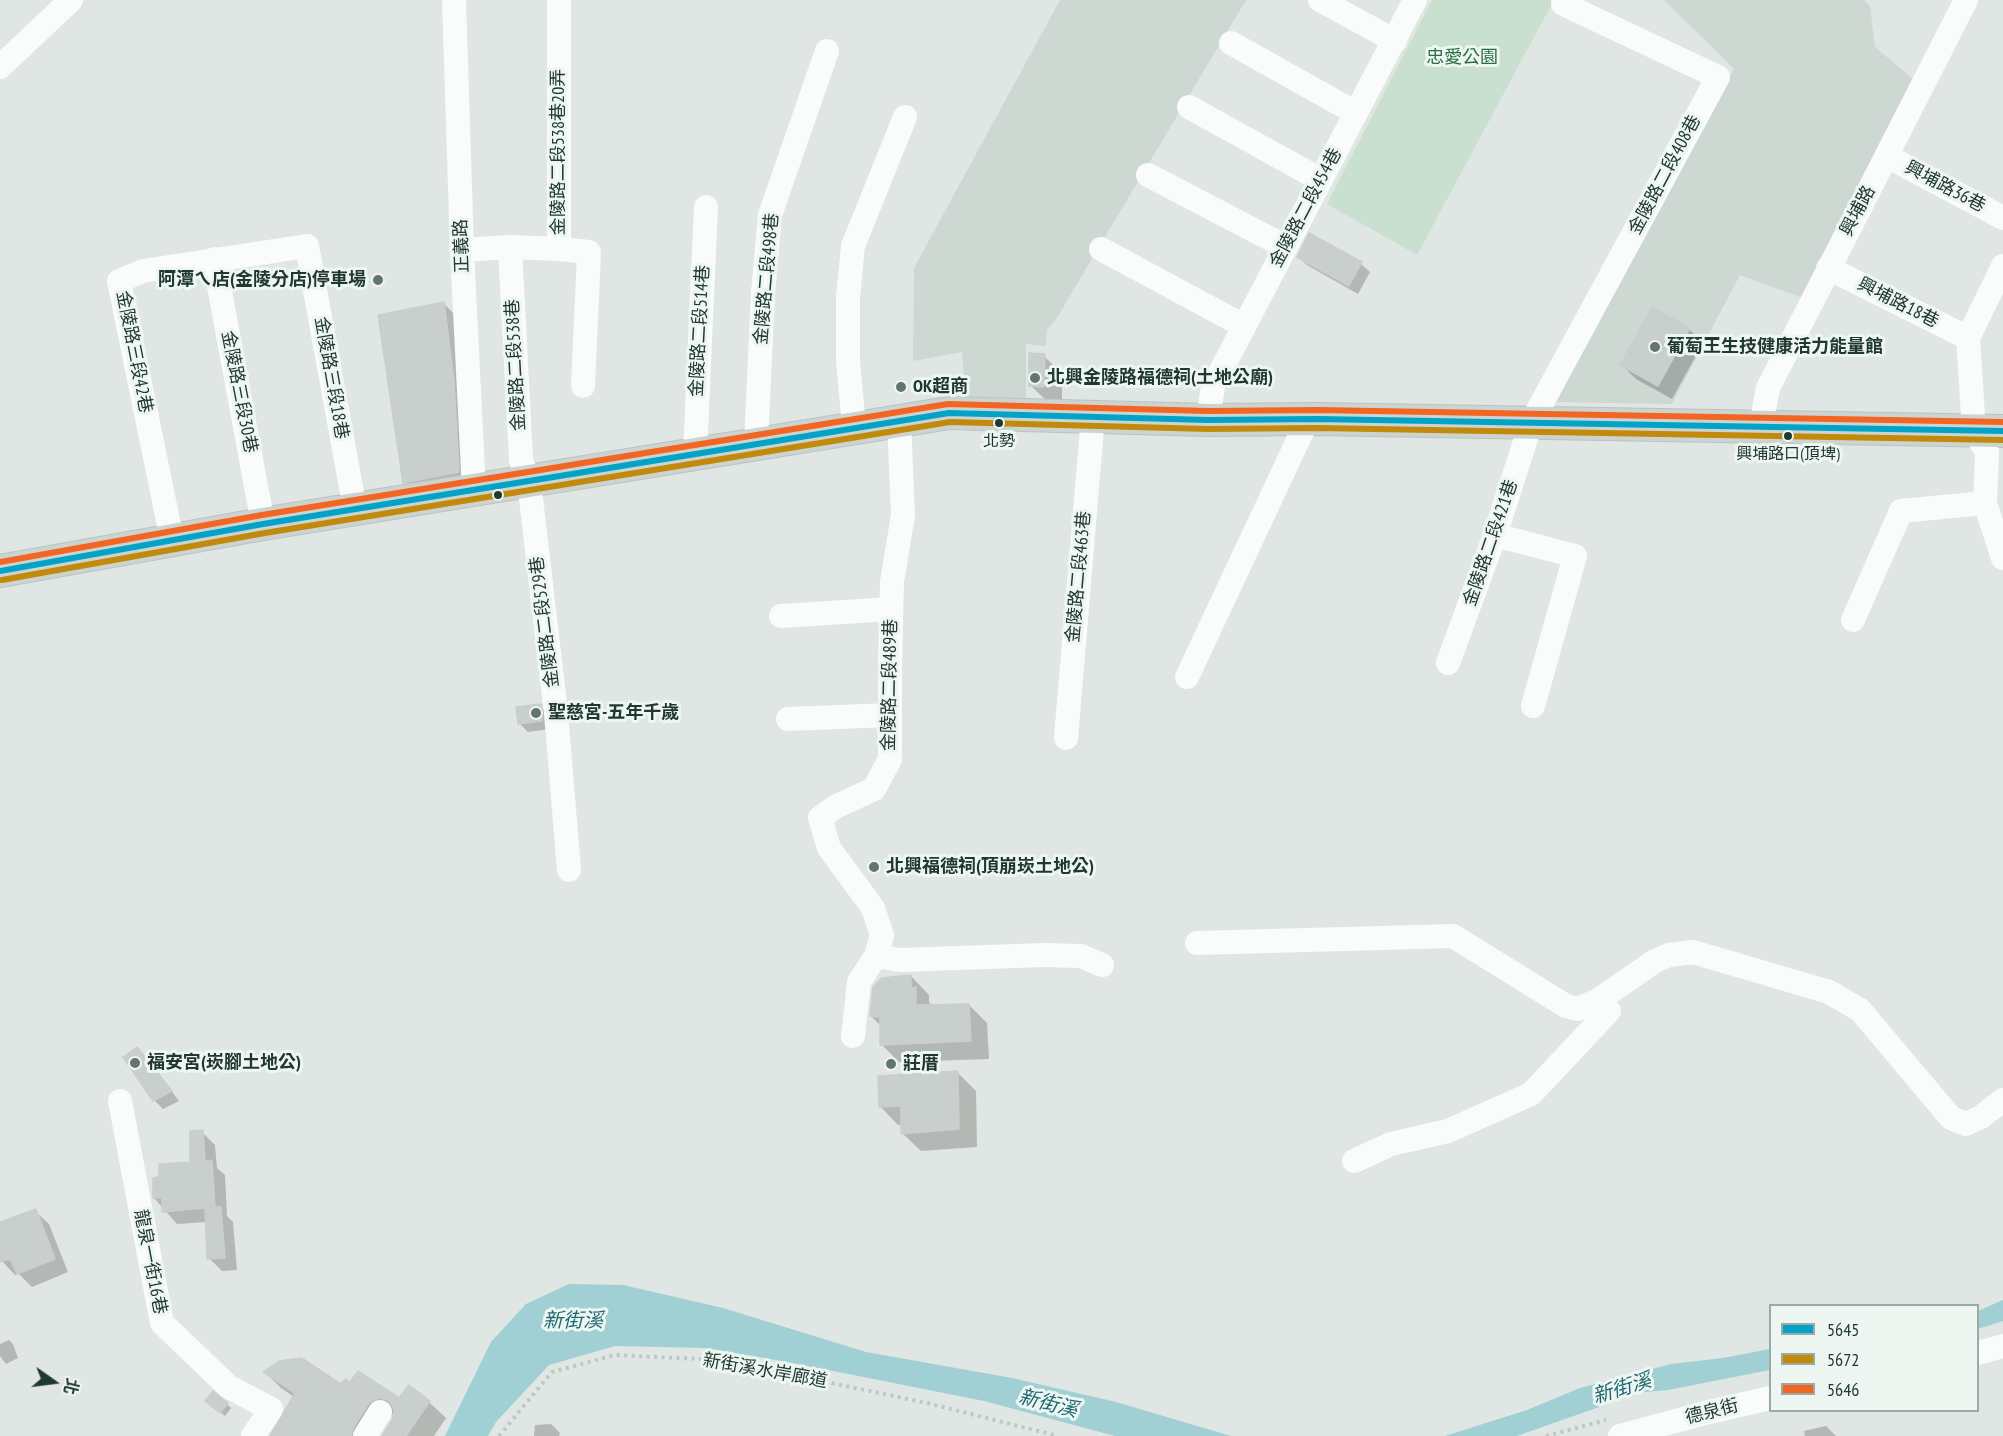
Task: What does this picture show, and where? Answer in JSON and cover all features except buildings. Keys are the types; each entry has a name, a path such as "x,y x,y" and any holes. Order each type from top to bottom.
{"main road":[{"path":"0,571 263,524 949,413 1208,420 1308,419 1989,431"}],"street":[{"path":"0,67 71,0"},
{"name":"正義路","path":"454,0 462,250 474,491"},
{"name":"金陵路二段538巷20弄","path":"559,0 559,249 589,252 584,386"},
{"path":"1320,0 1395,41"},
{"name":"金陵路二段454巷","path":"1208,420 1213,386 1415,0"},
{"name":"興埔路","path":"1761,426 1768,388 1966,0"},
{"name":"金陵路二段408巷","path":"1531,423 1718,77 1563,4"},
{"path":"1231,43 1356,113"},
{"name":"金陵路二段498巷","path":"756,444 770,215 827,51"},
{"path":"1189,107 1321,180"},
{"path":"854,427 848,361 848,297 853,246 905,117"},
{"name":"興埔路36巷","path":"1887,156 2003,218"},
{"path":"1148,175 1286,247"},
{"name":"金陵路二段514巷","path":"695,454 706,207"},
{"name":"金陵路三段42巷","path":"172,540 119,281 143,271 307,246"},
{"name":"金陵路三段18巷","path":"307,246 355,509"},
{"path":"462,250 510,247 559,249"},
{"name":"金陵路二段538巷","path":"510,247 521,460 529,482"},
{"path":"1101,249 1244,326"},
{"name":"金陵路三段30巷","path":"214,259 263,524"},
{"path":"2003,266 1968,338 1989,431 1986,452 1985,503 2003,558"},
{"name":"興埔路18巷","path":"1828,268 1968,338"},
{"name":"金陵路二段463巷","path":"1066,738 1092,416"},
{"path":"1187,677 1308,419"},
{"name":"金陵路二段489巷","path":"876,956 882,935 873,908 829,848 820,818 835,807 874,789 890,759 892,582 903,516 899,420"},
{"name":"金陵路二段421巷","path":"1448,663 1495,535 1531,423"},
{"name":"金陵路二段529巷","path":"529,482 556,713 569,870"},
{"path":"1853,620 1901,511 1985,503"},
{"path":"1495,535 1575,556 1533,706"},
{"path":"781,616 891,609"},
{"path":"788,720 890,715"},
{"path":"1197,943 1453,936 1566,1005 1577,1009 1599,1000 1655,961 1669,955 1693,952 1829,992 1860,1010 1951,1118 1966,1124 1981,1117 2003,1100"},
{"path":"853,1036 859,982 876,956 900,960 1044,955 1081,956 1102,965"},
{"path":"1354,1161 1391,1144 1448,1131 1531,1094 1609,1011 1599,1000"},
{"name":"龍泉一街16巷","path":"120,1101 162,1323 229,1387 271,1409 253,1436"},
{"path":"1979,1352 2003,1346"},
{"name":"德泉街","path":"1620,1436 1769,1398"},
{"path":"365,1436 380,1413"}],"path":[{"name":"新街溪水岸廊道","path":"499,1436 552,1372 615,1355 721,1360 927,1403 1058,1436"}],"shaded area":[{"path":"1060,0 1246,0 1055,321 1047,330 1046,346 1026,344 1026,400 966,402 962,352 913,361 914,268"},
{"path":"1664,0 1864,0 1870,6 1875,47 1913,79 1803,298 1740,275 1672,404 1552,402 1734,69"}],"green space":[{"name":"忠愛公園","path":"1432,0 1554,0 1417,255 1327,204"}],"water":[{"name":"新街溪","path":"569,1284 623,1285 723,1308 866,1352 1012,1378 1116,1402 1231,1436 1115,1436 984,1401 793,1363 707,1348 615,1346 549,1365 496,1422 488,1436 445,1436 491,1342 526,1304"},
{"path":"2003,1300 2003,1321 1979,1329 1979,1311"},
{"name":"新街溪","path":"1769,1349 1769,1370 1668,1390 1623,1394 1599,1407 1517,1436 1445,1436 1527,1410 1580,1388 1671,1364 1723,1358"}],"transit line":[{"name":"5646","path":"0,562 262,515 948,404 1208,411 1317,410 2003,422"},
{"name":"5645","path":"0,571 263,524 949,413 1208,420 1317,419 2003,431"},
{"name":"5672","path":"2,580 265,533 950,422 1208,429 1317,428 2003,440"}],"place":[{"name":"阿潭ㄟ店(金陵分店)停車場","path":"378,280"},
{"name":"葡萄王生技健康活力能量館","path":"1655,347"},
{"name":"北興金陵路福德祠(土地公廟)","path":"1035,378"},
{"name":"OK超商","path":"901,387"},
{"name":"北勢","path":"999,423"},
{"name":"興埔路口(頂埤)","path":"1788,436"},
{"name":"聖慈宮-五年千歲","path":"536,713"},
{"name":"北興福德祠(頂崩崁土地公)","path":"874,867"},
{"name":"福安宮(崁腳土地公)","path":"135,1063"},
{"name":"莊厝","path":"891,1064"}]}
